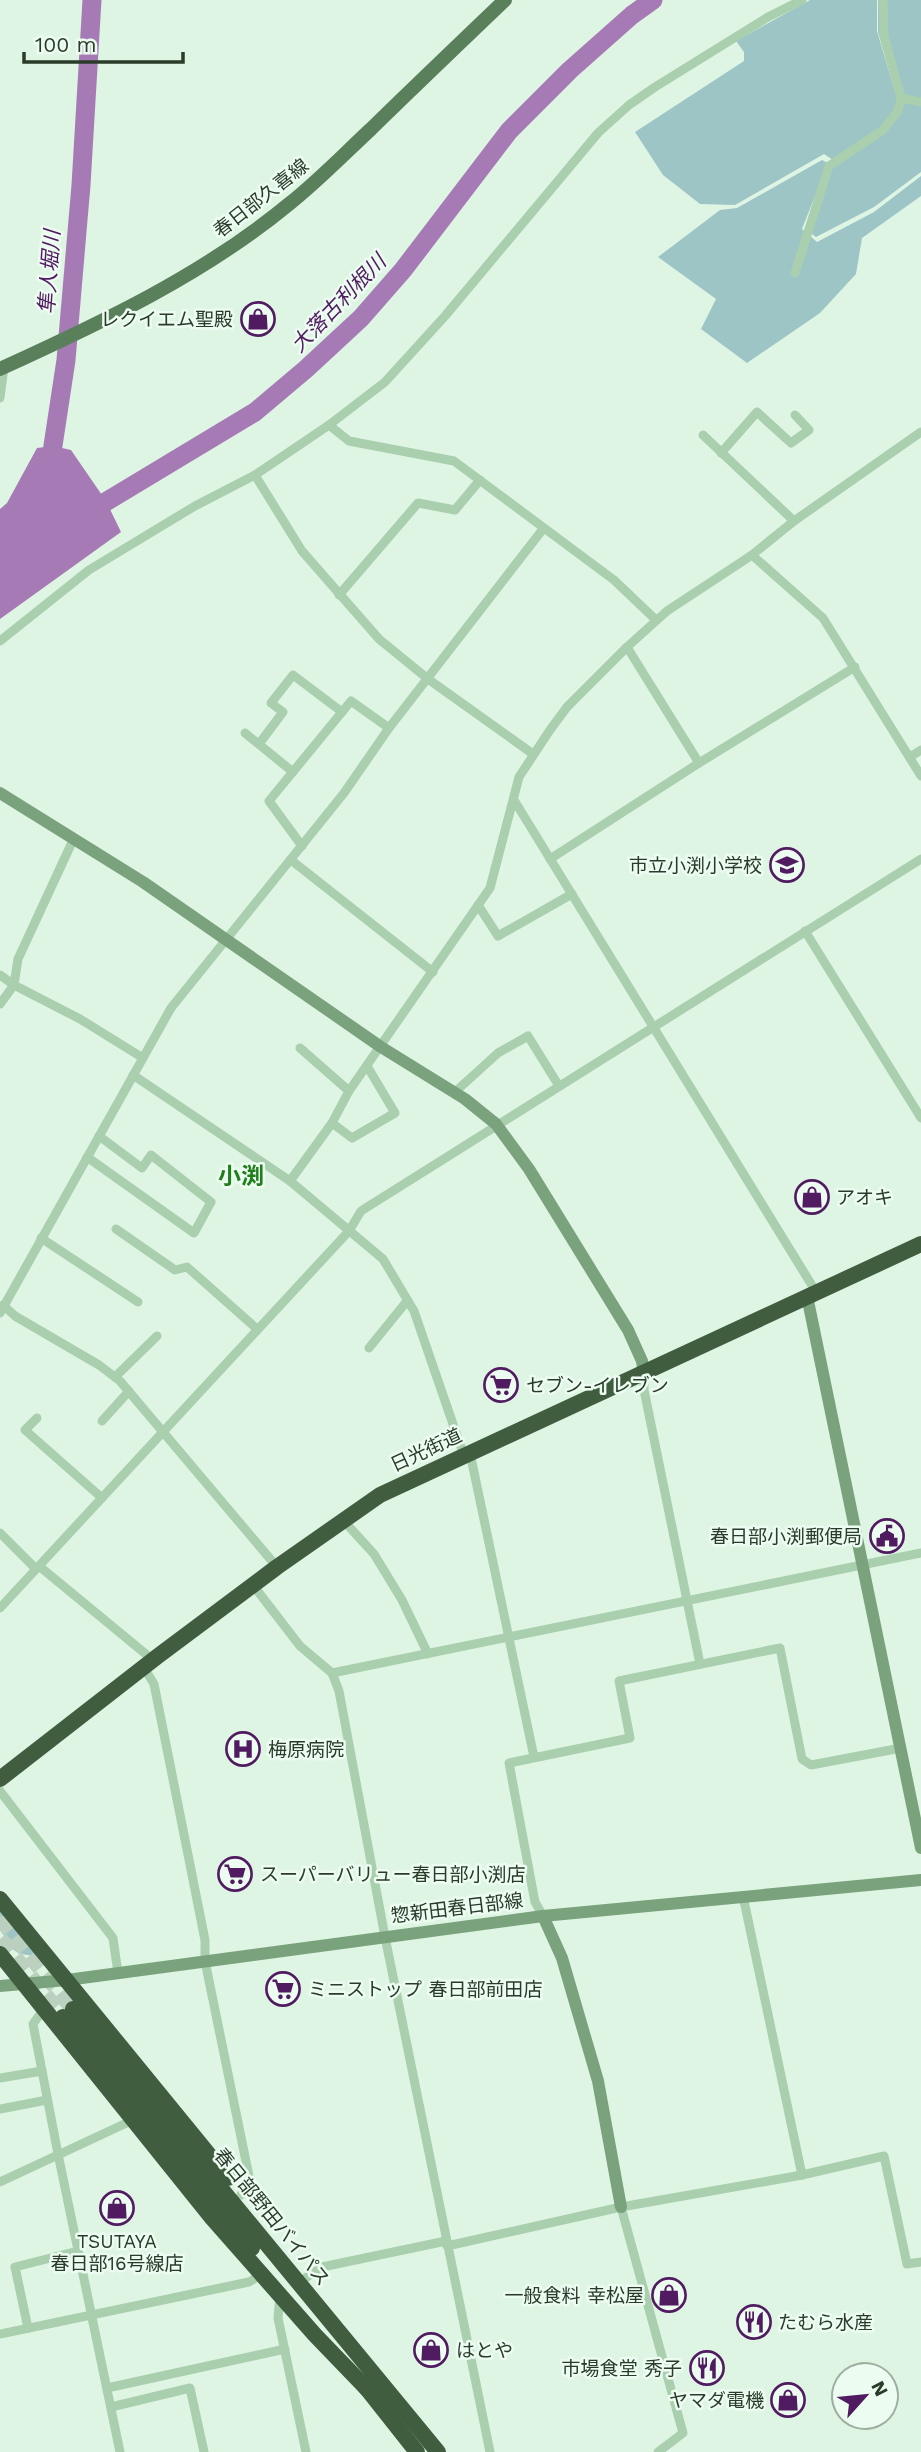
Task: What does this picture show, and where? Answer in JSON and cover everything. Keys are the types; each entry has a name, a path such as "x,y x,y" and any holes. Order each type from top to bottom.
{"highway":[{"name":"日光街道","path":"0,1779 148,1663 380,1495 921,1244"},
{"path":"0,1899 241,2195 295,2278"},
{"path":"0,1954 212,2217 369,2391"},
{"name":"春日部野田バイパス","path":"417,2452 68,2013 295,2278 438,2452"}],"main road":[{"name":"春日部久喜線","path":"2,368 89,328 207,264 290,204 505,0"}],"street":[{"path":"0,641 89,570 195,506 255,475 329,425 385,382 598,133 629,105 655,87 768,17 802,0"},
{"path":"795,273 829,166 888,125 898,111 901,98 884,36 883,0"},
{"path":"901,98 921,102"},
{"path":"0,398 2,368"},
{"path":"722,453 757,412 791,443 809,430 795,415"},
{"path":"329,425 349,441 454,461 614,580 656,620"},
{"path":"290,1181 332,1124 349,1091 490,888 519,777 568,707 656,620 752,555 794,520 921,432"},
{"path":"703,435 794,520"},
{"path":"255,475 302,551 379,639 428,679 533,754"},
{"path":"339,595 418,503 455,510 481,480"},
{"path":"277,1567 115,1377 2,1308 171,1008 344,793 388,727 544,529"},
{"path":"752,555 823,618 921,776"},
{"path":"627,647 699,763"},
{"path":"550,859 855,667"},
{"path":"260,744 283,712 271,703 293,675 342,712"},
{"path":"302,846 269,802 351,701 388,727"},
{"path":"245,733 293,772"},
{"path":"910,757 921,751"},
{"path":"0,793 143,882 381,1047 455,1093 496,1124 528,1169 628,1330 642,1361 644,1390 700,1664"},
{"path":"514,800 654,1028 812,1294 921,1848"},
{"path":"0,1004 14,985 18,959 74,838"},
{"path":"0,1608 349,1231 361,1210 921,859"},
{"path":"291,860 433,972"},
{"path":"478,905 498,936 572,894"},
{"path":"804,931 921,1118"},
{"path":"0,975 80,1019 143,1058"},
{"path":"455,1093 498,1054 528,1036 559,1086"},
{"path":"300,1048 349,1091"},
{"path":"332,1124 352,1138 395,1113 367,1066"},
{"path":"133,1075 290,1181 383,1259 414,1311 467,1454 510,1637 534,1758"},
{"path":"87,1157 194,1233 211,1202 151,1155 142,1168 99,1136"},
{"path":"116,1228 175,1270 187,1267 257,1329"},
{"path":"41,1238 138,1302"},
{"path":"369,1348 407,1301"},
{"path":"115,1377 157,1336"},
{"path":"102,1421 129,1391"},
{"path":"37,1418 25,1430 102,1498"},
{"path":"343,1520 374,1554 402,1600 428,1654"},
{"path":"0,1533 148,1663 205,1940 205,1961 250,2181 241,2195"},
{"path":"332,1673 921,1553"},
{"path":"253,1585 300,1646 332,1673 339,1691 385,1937 490,2452"},
{"path":"658,2452 683,2433 621,2207 598,2081 562,1958 535,1902 509,1763 630,1738 619,1681 780,1648 802,1759 811,1765 901,1748"},
{"path":"0,1791 113,1938 118,1973"},
{"name":"惣新田春日部線","path":"0,1986 67,1980 543,1916 921,1880"},
{"path":"743,1896 802,2175"},
{"path":"43,2010 33,2024 120,2452"},
{"path":"0,2078 42,2071"},
{"path":"0,2109 47,2100"},
{"path":"0,2182 133,2120"},
{"path":"295,2278 322,2267 621,2207 802,2175 884,2156 907,2264 921,2262"},
{"path":"28,2328 15,2267 78,2251"},
{"path":"0,2334 249,2282 262,2274"},
{"path":"280,2295 278,2318 306,2452"},
{"path":"107,2388 285,2349"},
{"path":"111,2407 190,2389 204,2452"}],"shaded area":[{"path":"810,0 877,0 877,31 896,95 921,106 921,172 874,207 816,237 807,230 833,160 824,154 735,205 700,204 663,175 635,132 744,61 744,52 736,41"},
{"path":"878,0 921,0 921,104 897,95 878,32"},
{"path":"822,160 828,163 802,229 817,242 874,212 921,176 921,196 862,238 856,274 820,313 747,363 701,329 716,299 658,257 720,210 737,208"},
{"path":"53,446 71,450 106,501 121,532 0,619 0,509 7,503 37,448"},
{"path":"0,1911 36,1955 19,1953 8,1943 2,1929"}],"waterway":[{"name":"隼人堀川","path":"49,472 66,360 81,185 92,0"},
{"name":"大落古利根川","path":"84,515 255,412 306,369 361,318 403,270 509,131 570,70 653,0"}],"tunnel":[{"path":"0,1918 73,2009"},
{"path":"0,1939 63,2017"}],"place":[{"name":"レクイエム聖殿","path":"258,319"},
{"name":"市立小渕小学校","path":"787,865"},
{"name":"アオキ","path":"812,1197"},
{"name":"セブン-イレブン","path":"501,1385"},
{"name":"春日部小渕郵便局","path":"887,1536"},
{"name":"梅原病院","path":"243,1749"},
{"name":"スーパーバリュー春日部小渕店","path":"235,1874"},
{"name":"ミニストップ 春日部前田店","path":"283,1989"},
{"name":"TSUTAYA 春日部16号線店","path":"117,2208"},
{"name":"一般食料 幸松屋","path":"669,2295"},
{"name":"たむら水産","path":"754,2322"},
{"name":"はとや","path":"431,2350"},
{"name":"市場食堂 秀子","path":"707,2368"},
{"name":"ヤマダ電機","path":"788,2400"}],"district":[{"name":"小渕","path":"241,1176"}]}
